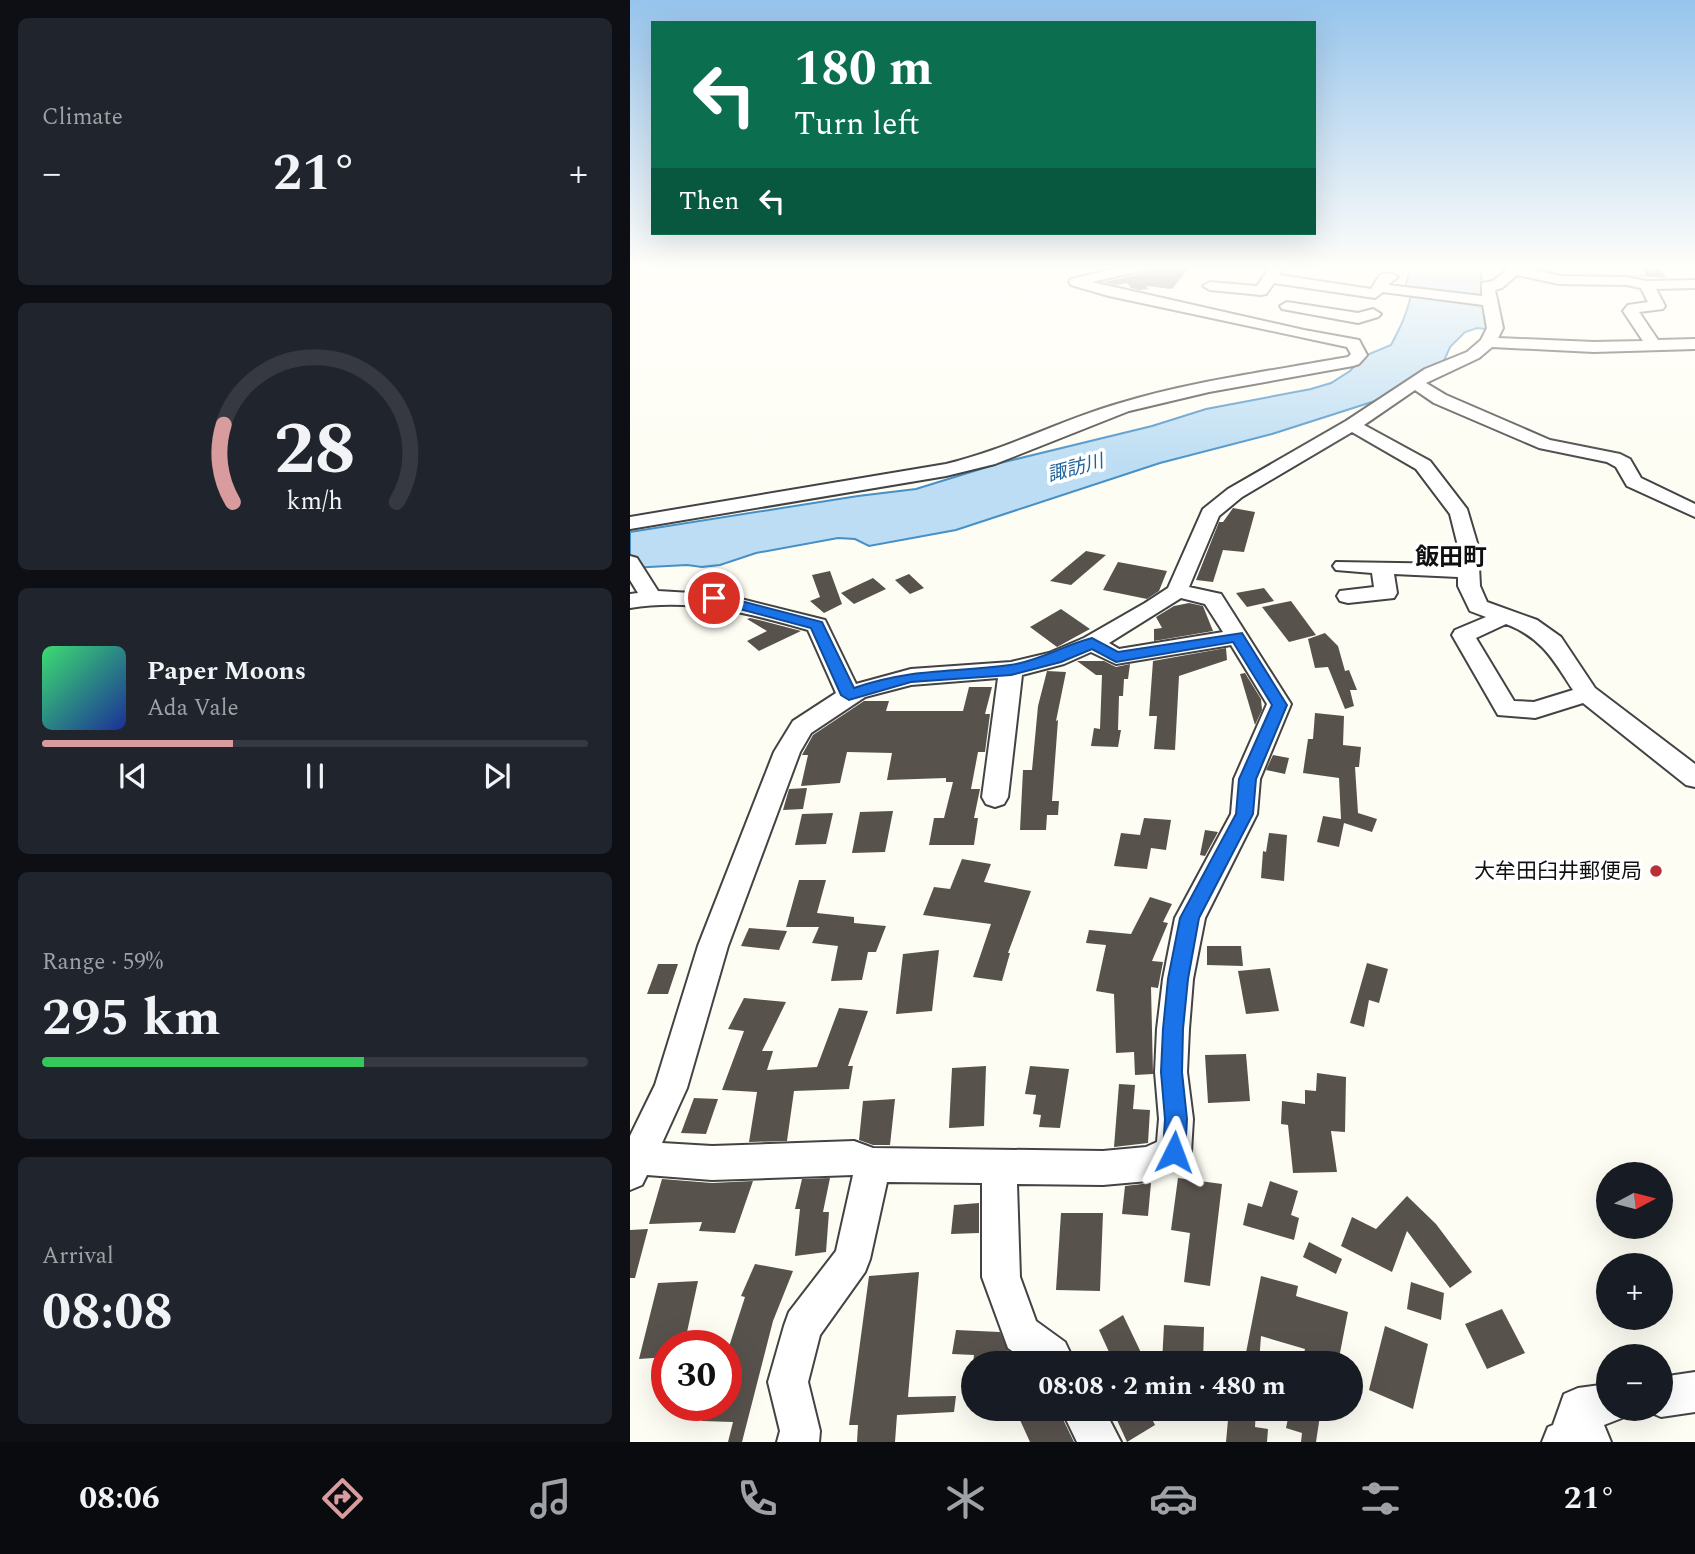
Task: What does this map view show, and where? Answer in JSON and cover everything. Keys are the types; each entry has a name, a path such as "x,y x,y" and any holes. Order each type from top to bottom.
{"street":[{"path":"1301,334 1353,343"},
{"path":"1353,343 1359,334"},
{"path":"1646,334 1654,346"},
{"path":"1177,591 1213,599 1279,705 1247,779 1244,814 1190,918 1178,979 1173,1029 1171,1072 1176,1119 1174,1152 1149,1164 1128,1166 873,1165 854,1158 634,1165 671,1088 713,946 786,752 802,727 849,695 885,683 911,677 1011,670 1056,659 1092,643 1177,591 1210,513 1235,493 1352,425 1431,372 1473,355 1492,335 1654,346 1695,344"},
{"path":"630,523 946,470 1019,449 1094,416 1124,407 1209,387 1353,361 1359,355 1353,343"},
{"path":"1415,383 1440,399 1545,444 1614,458 1623,463 1634,482 1695,511"},
{"path":"1352,425 1423,465 1460,513 1468,546 1469,586 1478,606 1529,625 1553,642 1587,694 1695,778"},
{"path":"630,562 642,596 682,594 714,598 817,625 849,695"},
{"path":"1343,566 1468,571"},
{"path":"1348,596 1386,593 1382,568"},
{"path":"1506,616 1463,635 1507,709 1535,709 1587,694"},
{"path":"1092,643 1116,657 1237,637"},
{"path":"996,797 1011,670"},
{"path":"798,1442 800,1431 788,1382 803,1326 852,1259 873,1165"},
{"path":"999,1165 1001,1277 1022,1334 1044,1351"},
{"path":"1673,1395 1695,1392"},
{"path":"1088,1421 1100,1442"}],"water":[{"name":"諏訪川","path":"1396,334 1463,334 1450,347 1443,363 1375,401 1272,434 1160,463 956,530 869,546 855,539 838,538 756,553 720,565 630,568 630,532 916,489 1000,463 1152,426 1206,409 1331,383 1350,371 1362,357 1391,345"}],"building":[{"path":"1233,508 1255,512 1244,552 1223,550 1213,582 1196,580 1219,522 1223,522"},
{"path":"1086,551 1106,555 1071,585 1050,581"},
{"path":"1118,562 1167,571 1159,591 1147,599 1103,590"},
{"path":"830,571 842,604 824,613 810,601 820,597 812,575"},
{"path":"909,574 924,588 910,594 895,580"},
{"path":"873,578 886,589 854,604 841,593"},
{"path":"1264,588 1274,601 1247,607 1236,593"},
{"path":"1291,601 1316,635 1289,642 1262,607"},
{"path":"1189,603 1203,606 1213,631 1154,641 1154,629 1162,628 1156,617 1174,606"},
{"path":"1061,609 1090,629 1057,647 1030,627"},
{"path":"747,619 801,631 759,651 747,641 767,631"},
{"path":"1325,633 1338,646 1345,671 1349,670 1357,690 1350,690 1354,706 1345,709 1328,667 1315,668 1308,639"},
{"path":"1226,648 1227,660 1179,676 1175,750 1154,749 1157,716 1149,716 1153,661"},
{"path":"1077,661 1104,661 1116,667 1130,664 1128,679 1124,679 1123,696 1119,696 1118,730 1121,730 1118,747 1091,746 1094,728 1100,729 1102,675 1096,675"},
{"path":"1047,671 1066,672 1056,721 1058,720 1052,801 1059,801 1058,815 1047,815 1046,830 1020,830 1023,770 1032,770 1038,706"},
{"path":"1245,673 1261,699 1262,710 1255,725 1240,674"},
{"path":"969,687 992,687 985,714 990,714 985,752 978,752 971,789 980,789 974,818 978,818 974,845 929,845 934,818 944,818 953,782 946,782 946,778 887,780 892,753 847,752 840,783 801,786 808,755 802,755 813,735 864,701 889,701 886,711 963,711"},
{"path":"1315,713 1344,716 1343,745 1361,747 1359,767 1355,767 1358,813 1377,819 1372,832 1344,823 1339,847 1317,842 1323,816 1341,819 1339,778 1303,773 1308,739 1313,739"},
{"path":"1273,755 1289,758 1285,774 1266,770"},
{"path":"807,788 803,809 783,810 789,789"},
{"path":"893,811 885,852 852,853 860,812"},
{"path":"833,813 826,844 795,845 802,814"},
{"path":"1144,818 1171,820 1166,850 1151,848 1147,869 1114,866 1121,833 1140,835"},
{"path":"1205,830 1218,832 1205,856 1200,855"},
{"path":"1269,833 1287,835 1284,881 1261,878 1263,851 1266,852"},
{"path":"962,859 991,864 984,882 1031,891 1008,953 1002,981 973,977 991,924 923,915 934,887 950,889"},
{"path":"799,880 826,880 817,913 854,917 854,923 886,926 876,952 868,952 862,980 831,981 838,946 812,943 819,927 786,927"},
{"path":"1150,897 1172,904 1163,922 1168,923 1152,961 1163,962 1158,988 1151,987 1153,1074 1135,1075 1134,1052 1116,1053 1114,994 1096,991 1106,945 1086,943 1089,930 1131,934"},
{"path":"749,928 787,931 779,950 741,946"},
{"path":"1207,946 1241,946 1243,966 1207,965"},
{"path":"939,950 932,1011 896,1014 903,954"},
{"path":"1367,963 1388,969 1379,1003 1369,1000 1364,1027 1350,1023"},
{"path":"658,964 678,964 668,994 647,994"},
{"path":"1270,968 1279,1011 1246,1014 1238,971"},
{"path":"744,998 786,1002 762,1051 773,1051 767,1070 817,1067 839,1008 868,1011 848,1066 853,1066 849,1089 794,1091 787,1141 749,1142 757,1092 722,1090 744,1031 728,1029"},
{"path":"1246,1054 1250,1101 1208,1103 1205,1055"},
{"path":"986,1066 984,1126 949,1128 952,1068"},
{"path":"1030,1066 1069,1069 1060,1128 1039,1127 1041,1115 1033,1114 1036,1095 1025,1094"},
{"path":"1317,1073 1346,1077 1345,1132 1331,1131 1337,1172 1293,1173 1288,1125 1281,1124 1282,1101 1305,1104 1305,1090 1316,1091"},
{"path":"1119,1084 1135,1085 1133,1109 1150,1110 1148,1143 1114,1147"},
{"path":"694,1098 718,1099 706,1134 681,1133"},
{"path":"895,1099 890,1145 873,1145 859,1140 863,1101"},
{"path":"830,1178 823,1212 829,1212 826,1252 795,1256 800,1209 795,1209 802,1179"},
{"path":"1178,1178 1222,1184 1210,1286 1184,1282 1190,1233 1171,1230"},
{"path":"662,1179 712,1183 753,1181 735,1233 699,1231 702,1222 649,1224"},
{"path":"1270,1181 1298,1191 1291,1215 1299,1218 1294,1240 1243,1225 1248,1203 1262,1207"},
{"path":"1151,1183 1148,1216 1122,1214 1125,1186"},
{"path":"1407,1196 1436,1224 1472,1272 1450,1288 1407,1231 1392,1272 1341,1246 1352,1217 1376,1229"},
{"path":"979,1203 979,1233 951,1234 954,1205"},
{"path":"1061,1213 1103,1213 1100,1291 1056,1290"},
{"path":"648,1229 635,1278 630,1278 630,1230"},
{"path":"1309,1242 1342,1259 1336,1274 1303,1257"},
{"path":"755,1264 793,1271 773,1321 742,1442 728,1442 733,1422 702,1421 742,1421 742,1330 734,1330 745,1297 741,1296"},
{"path":"919,1272 908,1397 956,1396 954,1412 897,1415 895,1442 857,1442 858,1425 849,1425 869,1276"},
{"path":"1261,1276 1298,1286 1296,1296 1348,1312 1340,1351 1304,1351 1261,1336 1260,1351 1246,1351"},
{"path":"698,1281 687,1330 651,1330 651,1358 639,1359 658,1283"},
{"path":"1411,1282 1444,1293 1441,1320 1407,1309"},
{"path":"1502,1309 1525,1353 1487,1369 1465,1324"},
{"path":"1123,1315 1140,1351 1109,1351 1099,1330"},
{"path":"1164,1325 1204,1327 1203,1351 1163,1351"},
{"path":"1385,1326 1428,1344 1413,1409 1369,1390"},
{"path":"956,1330 1000,1332 1008,1351 961,1351 961,1354 952,1354"},
{"path":"1020,1421 1064,1421 1074,1442 1030,1442"},
{"path":"1117,1421 1153,1421 1155,1425 1127,1442"},
{"path":"1228,1421 1255,1421 1255,1427 1268,1429 1267,1442 1226,1442"},
{"path":"1287,1421 1319,1421 1316,1442 1301,1442 1302,1433 1286,1428"}],"place":[{"name":"大牟田臼井郵便局","path":"1656,871"}],"district":[{"name":"飯田町","path":"1451,557"}],"route":[{"path":"714,598 817,625 849,695 911,677 1011,670 1056,659 1092,643 1116,657 1237,637 1279,705 1247,779 1244,814 1190,918 1178,979 1173,1029 1171,1072 1176,1119 1174,1152"}]}
